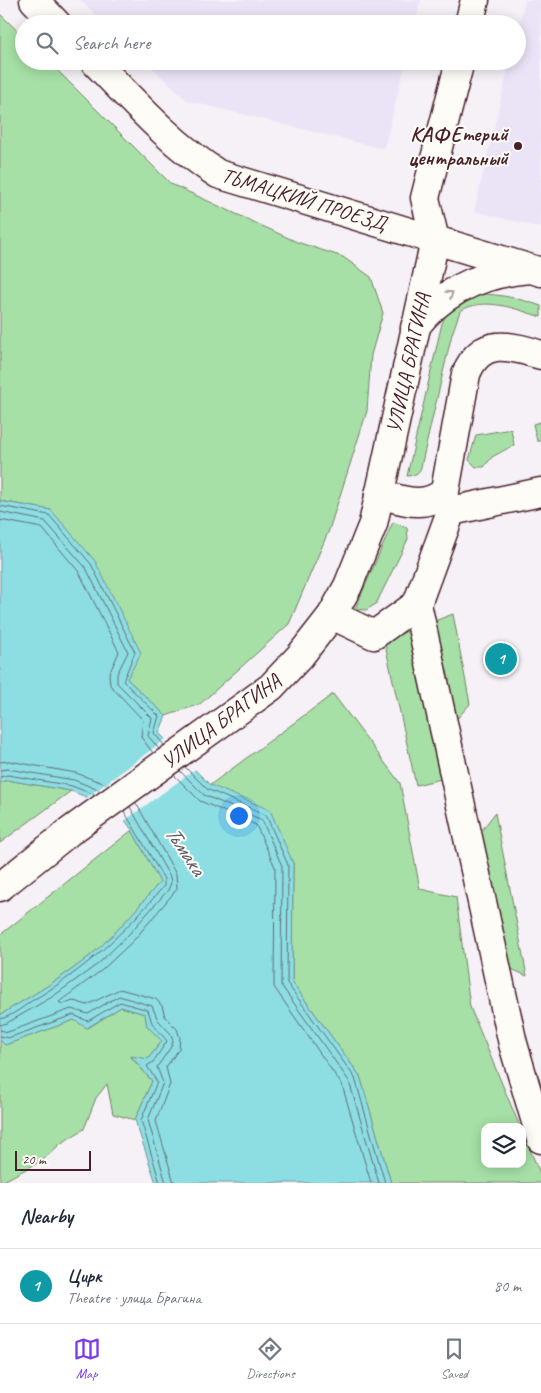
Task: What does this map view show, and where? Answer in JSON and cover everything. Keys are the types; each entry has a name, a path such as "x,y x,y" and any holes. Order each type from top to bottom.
{"street":[{"path":"34,0 48,15"},
{"path":"471,15 475,0"},
{"name":"ТЬМАЦКИЙ ПРОЕЗД","path":"103,70 164,132 199,162 218,174 535,271"},
{"path":"435,240 425,198 458,70"},
{"name":"УЛИЦА БРАГИНА","path":"0,887 69,832 246,707 290,668 332,615 348,586 367,541 435,240"},
{"path":"415,328 437,303 461,287 501,272 535,271"},
{"path":"379,494 412,502 426,503 437,499 444,491 466,374 472,360 482,350 495,346 520,348 541,356"},
{"path":"541,492 451,511 417,604 513,1044 541,1139"},
{"path":"332,615 374,635 417,604"}],"shaded area":[{"path":"80,0 421,0 417,15 96,15"},
{"path":"525,0 541,0 541,228 474,211 508,70 526,70 526,15 521,15"},
{"path":"155,70 404,70 384,149 188,101"}],"green space":[{"path":"0,14 15,28 15,70 57,70 171,184 297,242 343,257 371,277 383,313 371,355 367,411 329,530 289,624 200,704 166,716 127,679 51,510 0,501"},
{"path":"467,294 496,295 532,303 541,306 541,317 500,305 490,304 480,304 460,311 452,334 420,471 416,475 407,476 442,323 452,303"},
{"path":"541,422 541,441 537,441 533,424"},
{"path":"511,429 514,445 492,457 484,467 476,467 469,460 476,435"},
{"path":"393,522 407,528 408,539 376,604 366,610 355,609"},
{"path":"453,614 470,704 454,722 435,629 437,620"},
{"path":"408,631 441,779 416,785 384,640"},
{"path":"333,694 400,783 420,889 456,897 470,1007 518,1123 481,1123 481,1168 526,1168 526,1140 541,1176 541,1183 391,1183 360,1076 292,982 293,863 210,785"},
{"path":"7,780 71,791 0,843 0,783"},
{"path":"495,813 527,976 507,967 479,834"},
{"path":"132,830 160,882 118,929 91,955 58,979 0,1015 0,935"},
{"path":"121,1007 145,1014 147,1026 162,1041 148,1059 131,1057 152,1081 135,1120 113,1114 107,1084 96,1098 84,1129 60,1144 43,1160 0,1183 0,1040 5,1045 74,1020 88,1028"}],"water":[{"name":"Тьмака","path":"0,501 51,510 95,561 141,653 127,679 166,716 159,733 210,785 270,810 293,863 292,982 360,1076 391,1183 156,1183 135,1120 152,1081 131,1056 148,1059 162,1041 147,1026 145,1014 121,1007 87,1028 74,1020 5,1045 0,1040 0,1015 58,979 91,955 118,929 160,882 132,830 117,809 71,791 7,780 0,783"}],"pier":[{"path":"167,738 197,768 123,822 116,811 85,799"}],"place":[{"name":"КАФЕтерий центральный","path":"518,146"},
{"name":"Цирк","path":"501,659"}]}
